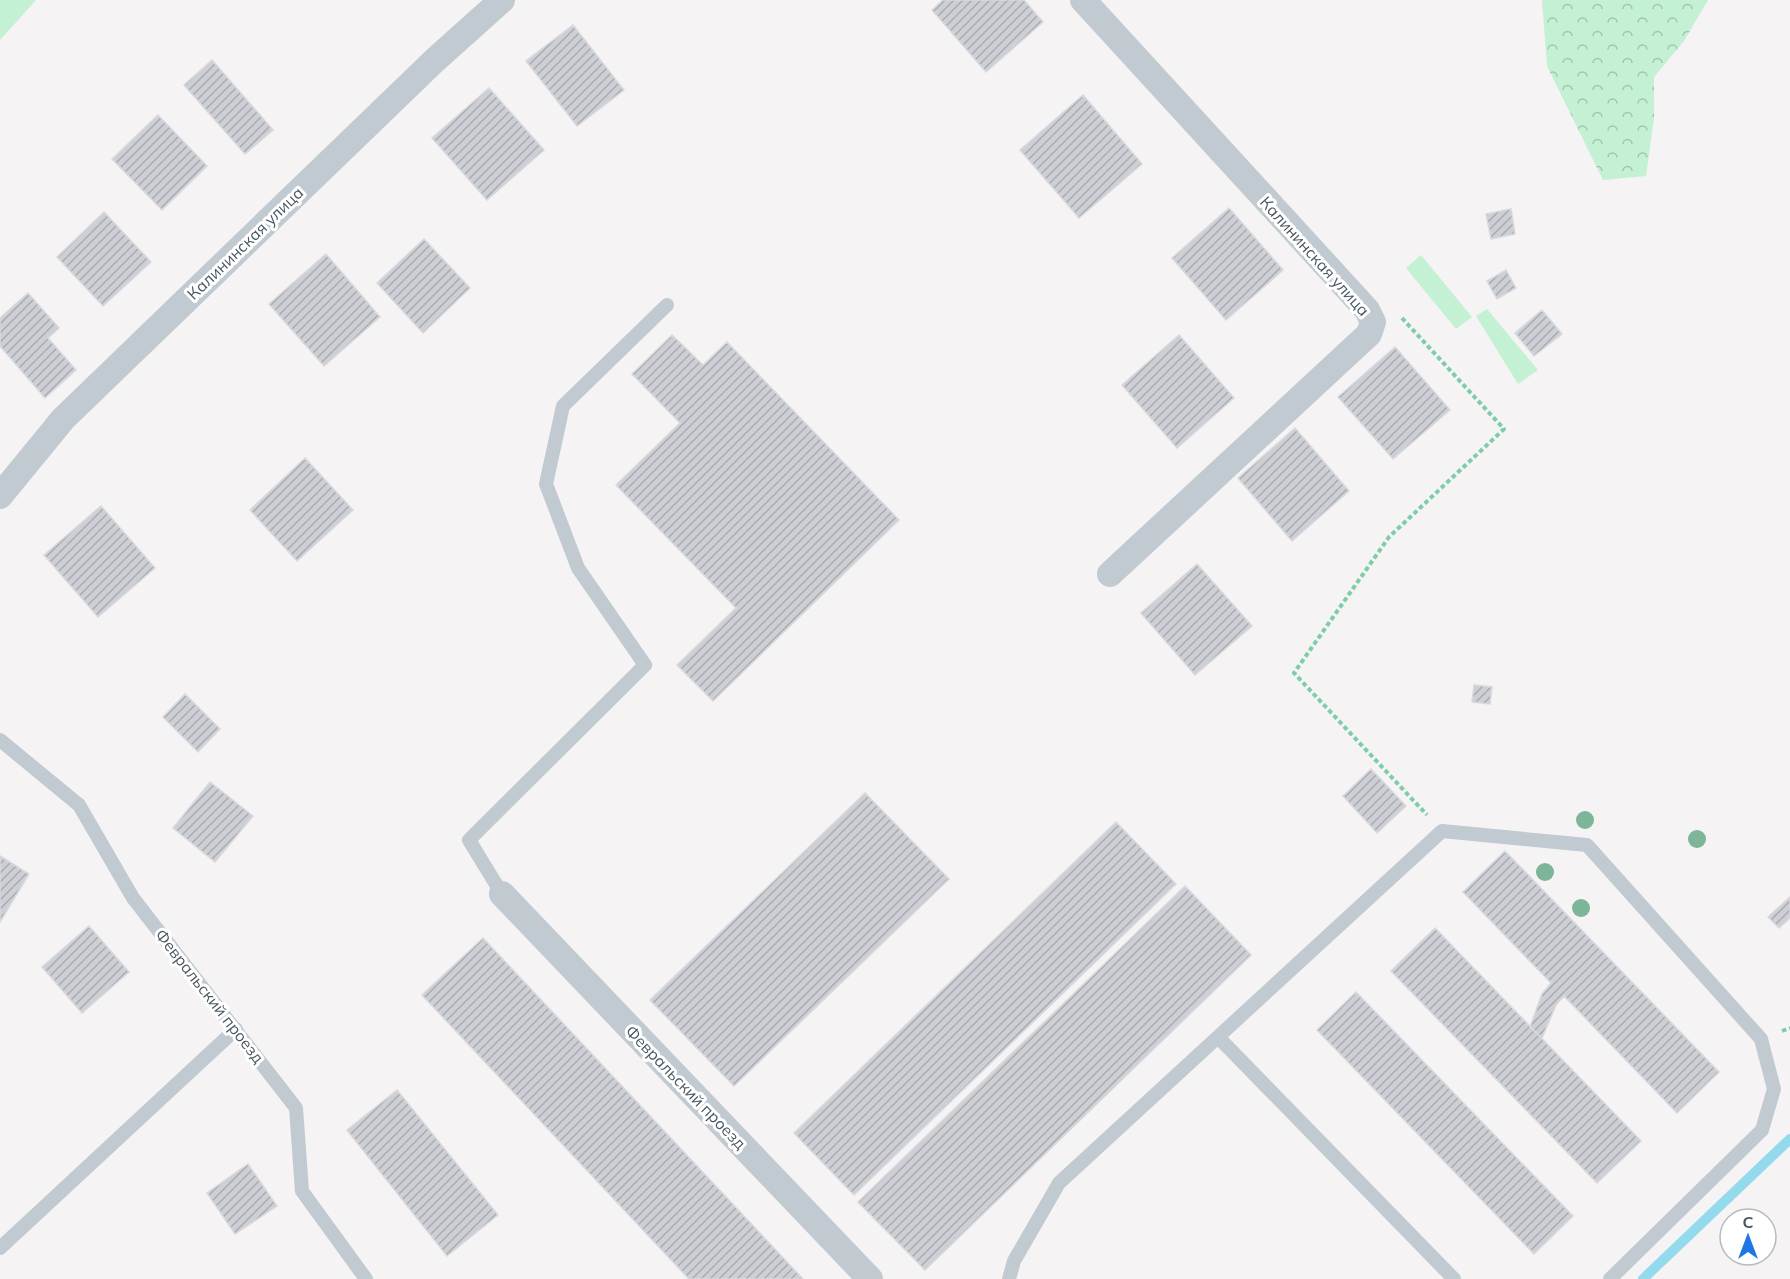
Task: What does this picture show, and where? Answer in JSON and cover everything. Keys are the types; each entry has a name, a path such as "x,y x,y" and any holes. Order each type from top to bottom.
{"street":[{"name":"Калининская улица","path":"0,496 63,419 435,60 502,0"},
{"name":"Калининская улица","path":"1083,0 1367,310 1373,322 1369,334 1110,574"},
{"name":"Февральский проезд","path":"502,894 870,1279"}],"lane":[{"path":"502,894 469,840 645,665 578,568 546,484 562,406 667,305"},
{"name":"Февральский проезд","path":"0,740 79,805 134,898 296,1108 302,1191 366,1279"},
{"path":"1009,1279 1014,1261 1059,1183 1442,831 1587,845 1761,1039 1774,1089 1762,1130 1610,1279"},
{"path":"0,1248 236,1029"},
{"path":"1219,1038 1454,1279"}],"path":[{"path":"1394,310 1504,429 1389,537 1294,673 1442,831"}],"green space":[{"path":"0,0 36,0 0,40"},
{"path":"1542,0 1708,0 1684,41 1654,77 1654,118 1646,176 1603,180 1547,66"},
{"path":"1421,255 1472,317 1456,329 1406,268"},
{"path":"1487,309 1538,370 1518,384 1476,316"}],"building":[{"path":"943,0 1024,0 1043,22 986,72 932,10"},
{"path":"573,25 624,90 577,126 526,61"},
{"path":"212,60 273,130 245,154 184,85"},
{"path":"489,88 544,150 487,200 432,138"},
{"path":"1083,95 1142,164 1079,218 1020,150"},
{"path":"158,115 207,166 162,210 112,159"},
{"path":"1229,208 1283,270 1226,320 1172,258"},
{"path":"1511,209 1515,234 1491,239 1486,214"},
{"path":"104,212 151,262 103,306 57,257"},
{"path":"424,239 470,288 423,333 377,283"},
{"path":"326,254 380,317 324,366 269,304"},
{"path":"1506,270 1516,288 1497,299 1487,281"},
{"path":"28,293 59,328 48,338 76,370 45,398 0,346 0,318"},
{"path":"1542,310 1562,334 1534,356 1515,333"},
{"path":"672,335 703,365 727,342 899,520 713,701 677,665 736,608 616,485 680,423 632,374"},
{"path":"1179,335 1234,398 1177,448 1122,385"},
{"path":"1395,347 1450,410 1393,459 1338,397"},
{"path":"1295,428 1349,491 1292,541 1238,478"},
{"path":"305,458 353,510 297,561 250,510"},
{"path":"101,506 155,568 98,617 44,555"},
{"path":"1197,564 1252,626 1195,675 1141,613"},
{"path":"1474,685 1492,687 1490,704 1472,702"},
{"path":"185,694 220,729 198,752 163,717"},
{"path":"1371,769 1406,806 1377,833 1343,796"},
{"path":"210,782 253,816 215,862 173,828"},
{"path":"865,793 949,879 734,1086 650,1000"},
{"path":"1116,822 1176,884 854,1195 794,1133"},
{"path":"1505,851 1719,1072 1677,1113 1564,996 1556,1005 1542,1038 1530,1027 1542,994 1551,983 1463,892"},
{"path":"0,856 29,874 0,922"},
{"path":"1185,886 1251,955 925,1270 858,1202"},
{"path":"1790,897 1790,918 1779,928 1768,917"},
{"path":"89,926 129,972 82,1013 42,967"},
{"path":"1435,928 1641,1141 1597,1183 1391,971"},
{"path":"483,938 803,1279 689,1279 422,995"},
{"path":"1356,992 1573,1216 1534,1254 1317,1030"},
{"path":"397,1090 498,1215 447,1256 347,1130"},
{"path":"248,1164 277,1206 235,1234 207,1193"}],"waterway":[{"path":"1643,1279 1790,1139"}]}
